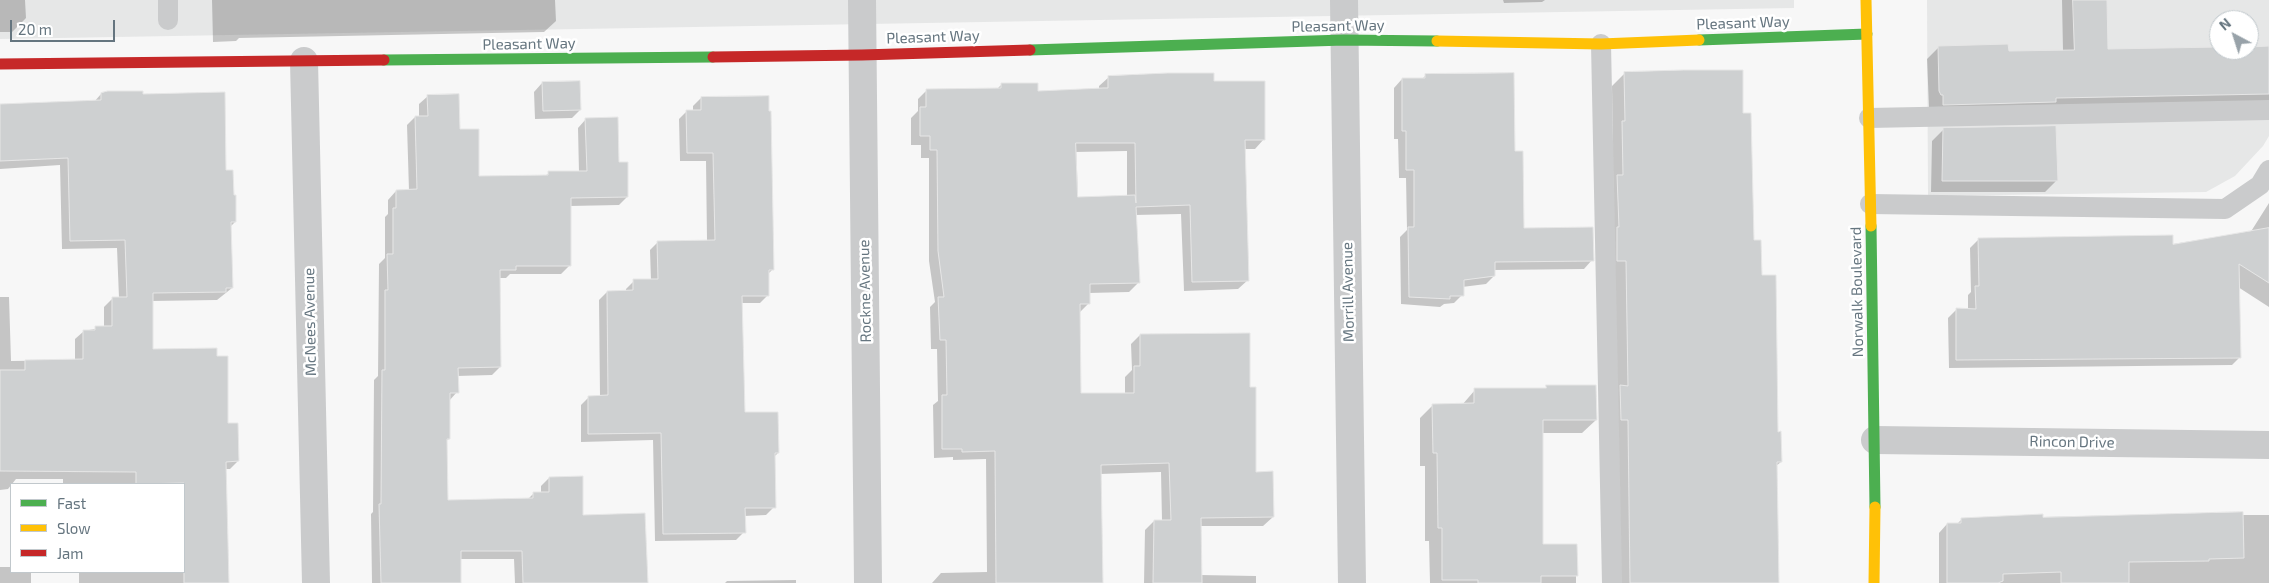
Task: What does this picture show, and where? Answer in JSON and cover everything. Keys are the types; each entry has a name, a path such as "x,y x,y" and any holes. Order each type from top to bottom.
{"street":[{"name":"Rockne Avenue","path":"862,0 868,583"},
{"name":"Morrill Avenue","path":"1344,0 1352,583"},
{"name":"Norwalk Boulevard","path":"1866,0 1875,440 1874,583"},
{"name":"Pleasant Way","path":"0,64 862,55 1344,40 1601,44 1867,34"},
{"name":"McNees Avenue","path":"304,61 316,583"},
{"name":"Rincon Drive","path":"1875,440 2269,445"}],"lane":[{"path":"168,0 168,20"},
{"path":"1601,44 1612,583"},
{"path":"1869,118 2269,110"},
{"path":"1870,204 2225,209 2260,185 2269,170"}],"shaded area":[{"path":"0,0 1794,0 1794,8 0,39"},
{"path":"1927,0 2269,0 2269,136 2263,146 2235,176 2206,192 1928,196"}],"building":[{"path":"2073,0 2107,0 2108,49 2209,47 2209,60 2259,60 2259,46 2269,46 2269,94 2056,98 2056,102 1943,105 1943,95 1939,91 1938,46 2008,44 2009,51 2074,50"},
{"path":"1743,70 1743,113 1751,113 1754,240 1761,240 1762,275 1776,275 1778,432 1781,431 1782,462 1777,462 1779,583 1630,583 1628,420 1621,420 1620,385 1628,386 1626,261 1617,261 1617,227 1619,227 1617,175 1623,175 1622,121 1625,121 1624,72"},
{"path":"1214,73 1214,81 1265,81 1265,140 1245,140 1249,281 1192,282 1190,205 1136,207 1140,283 1090,284 1090,304 1080,304 1081,393 1134,393 1134,366 1140,366 1140,334 1250,333 1250,387 1256,387 1256,472 1273,471 1274,517 1201,518 1202,583 1153,583 1154,520 1171,520 1169,463 1101,465 1103,583 996,583 995,451 962,452 962,449 942,449 942,395 947,395 946,340 940,340 938,297 944,297 938,251 937,150 930,150 930,136 920,136 920,107 926,107 926,89 1001,88 1001,83 1038,83 1038,91 1108,88 1108,76","holes":["1076,143 1135,143 1136,203 1135,195 1078,197"]},
{"path":"1514,73 1515,151 1523,151 1524,228 1593,227 1594,261 1495,262 1495,276 1464,280 1464,296 1450,296 1450,299 1409,297 1408,227 1414,227 1414,170 1406,170 1406,131 1402,131 1402,78 1425,78 1425,74"},
{"path":"580,81 581,110 543,111 542,82"},
{"path":"108,91 143,91 143,94 225,92 226,170 233,170 234,195 236,195 236,222 231,222 233,288 226,288 226,292 153,293 153,349 217,348 217,356 228,356 228,423 238,423 239,461 226,462 229,583 184,583 185,483 136,483 136,472 0,471 0,370 25,370 25,360 83,359 83,330 95,330 95,326 112,326 112,297 127,297 125,240 70,241 68,158 0,161 0,104 101,100 101,93"},
{"path":"459,94 460,129 479,129 479,176 548,175 548,171 587,171 585,118 618,117 619,162 628,162 628,197 571,198 571,266 516,266 516,270 500,270 501,367 458,368 459,393 450,393 450,439 447,439 448,500 533,498 533,492 549,492 549,477 583,476 583,515 645,513 648,583 523,583 522,551 461,551 461,583 381,583 379,504 381,504 382,370 385,370 385,290 388,290 387,254 393,254 393,208 396,208 396,190 417,189 415,116 428,116 427,95"},
{"path":"769,96 769,111 771,111 774,270 769,270 769,296 742,296 745,412 778,412 779,453 775,453 776,508 745,508 746,533 663,534 661,433 588,434 588,396 608,395 607,291 633,290 633,279 658,279 657,241 715,240 713,153 687,153 686,110 701,110 701,97"},
{"path":"2056,126 2058,181 1942,181 1943,128"},
{"path":"2269,228 2269,283 2239,264 2241,358 1956,360 1956,308 1976,309 1975,286 1979,286 1978,238 2173,235 2173,244"},
{"path":"1546,385 1596,385 1597,420 1543,420 1543,544 1577,544 1578,576 1541,576 1541,583 1478,583 1478,580 1442,580 1442,528 1438,528 1437,453 1433,453 1432,404 1474,403 1474,388 1546,388"},
{"path":"2243,512 2244,558 2209,559 2209,561 2129,562 2129,583 2061,583 2061,572 2003,574 2003,581 1998,583 1947,583 1947,523 1961,523 1961,518 2043,514 2043,517"}],"traffic: fast":[{"path":"1699,40 1867,34"},
{"path":"1030,50 1344,40 1437,41"},
{"path":"384,60 713,57"},
{"path":"1871,226 1875,507"}],"traffic: slow":[{"path":"1866,0 1871,226"},
{"path":"1437,41 1601,44 1699,40"},
{"path":"1874,583 1875,507"}],"traffic: jam":[{"path":"713,57 1030,50"},
{"path":"0,64 384,60"}]}
